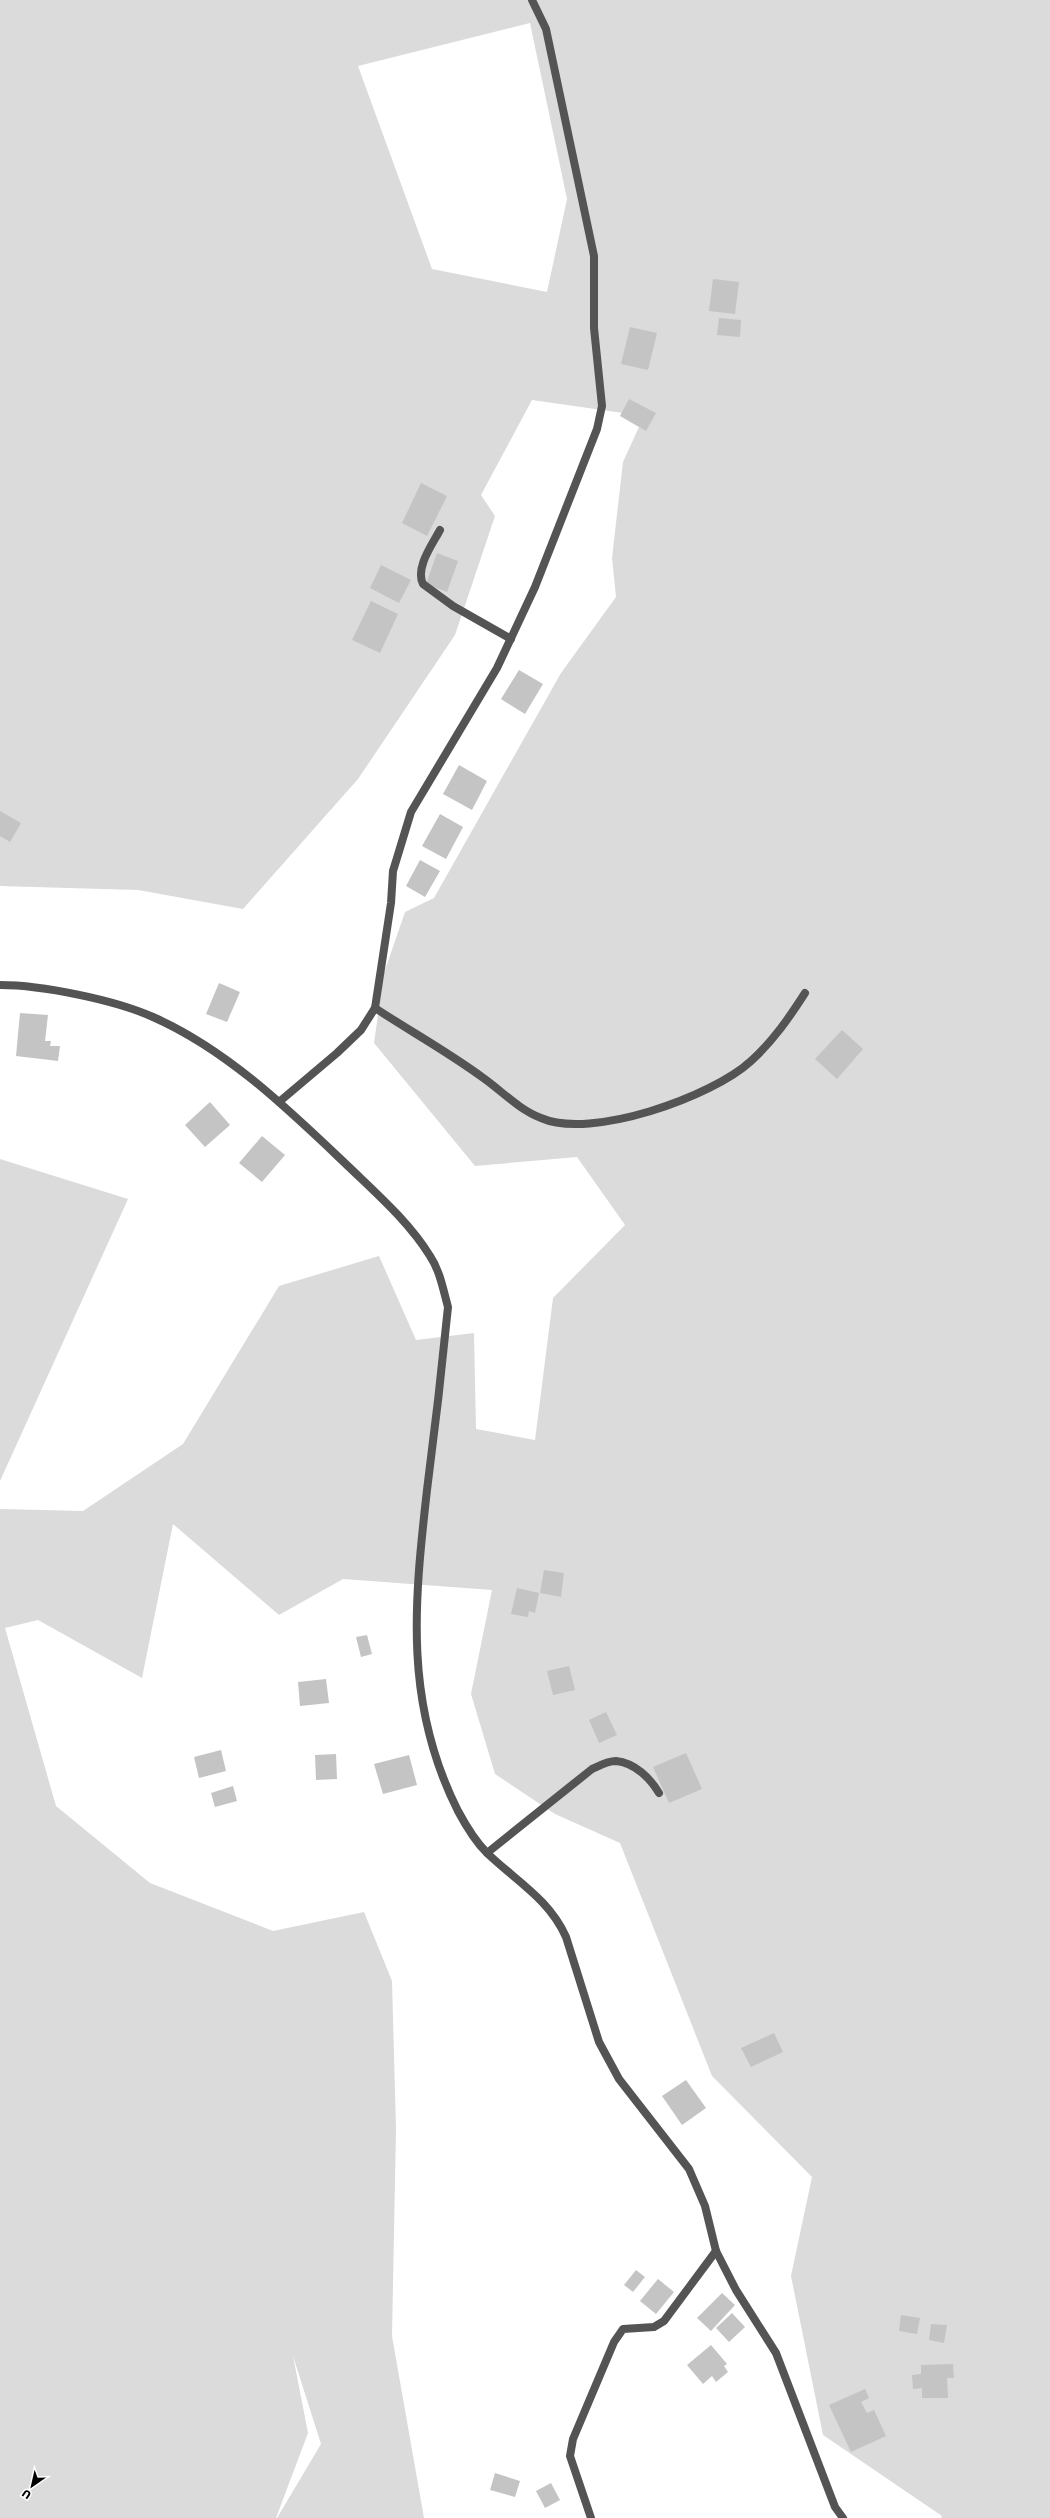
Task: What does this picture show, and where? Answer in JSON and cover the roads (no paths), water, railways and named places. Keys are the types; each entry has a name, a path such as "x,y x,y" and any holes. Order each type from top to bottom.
{"street":[{"path":"279,1102 337,1053 361,1030 375,1008 391,903 393,871 411,812 497,668 534,587 597,430 602,406 594,328 594,256 546,29 532,0"},
{"path":"440,530 422,567 421,579 423,584 453,606 511,639"},
{"path":"0,985 18,985 54,990 121,1006 152,1017 184,1033 218,1054 279,1102 382,1198 431,1256 441,1279 448,1307 418,1567 415,1619 416,1663 423,1713 439,1764 458,1810 473,1836 487,1853 534,1892 558,1920 566,1937 599,2042 619,2079 689,2169 705,2206 716,2251 736,2290 776,2353 832,2499 843,2518"},
{"path":"375,1008 482,1077 518,1105 542,1119 559,1123 575,1124 626,1117 666,1106 725,1080 750,1062 780,1032 805,993"},
{"path":"487,1853 592,1770 605,1763 616,1761 637,1769 650,1778 659,1793"},
{"path":"591,2518 570,2456 573,2439 614,2342 623,2330 654,2327 664,2321 716,2251"}]}
